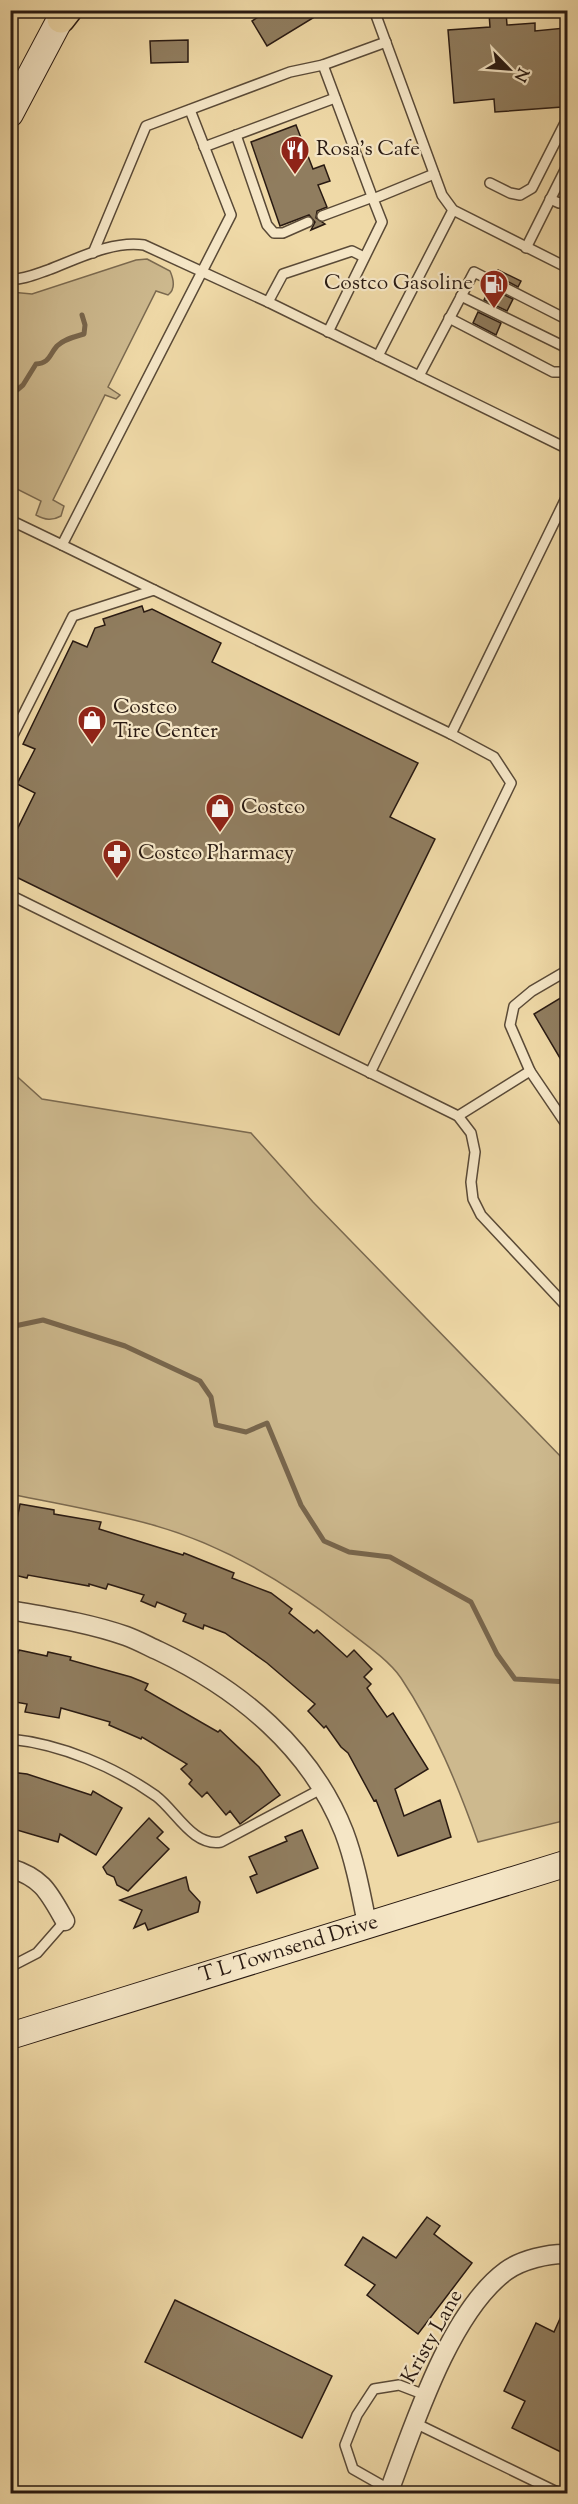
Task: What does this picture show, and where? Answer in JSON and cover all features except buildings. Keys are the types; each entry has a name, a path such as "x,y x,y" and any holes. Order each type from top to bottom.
{"street":[{"path":"10,114 64,13"},
{"path":"10,1610 127,1636 187,1664 242,1700 287,1740 322,1788 344,1832 367,1924"},
{"name":"T L Townsend Drive","path":"10,2036 567,1863"},
{"path":"10,1868 28,1874 44,1885 65,1921"},
{"name":"Kristy Lane","path":"393,2490 425,2395 461,2324 486,2288 508,2269 556,2253 567,2254"}],"lane":[{"path":"374,10 442,195 453,210 567,268"},
{"path":"93,253 146,126 290,72 323,65 386,42"},
{"path":"323,65 382,222 328,332"},
{"path":"204,147 335,98"},
{"path":"62,545 231,215 190,110"},
{"path":"490,183 510,193 520,195 532,188 567,117"},
{"path":"236,135 267,225 274,233 283,233 308,222"},
{"path":"526,248 567,164"},
{"path":"322,216 434,174"},
{"path":"550,199 559,203 567,201"},
{"path":"378,357 453,210"},
{"path":"10,279 37,273 93,253 131,243 144,245 268,302 567,449"},
{"path":"268,302 284,274 352,251 364,257"},
{"path":"419,376 474,273 567,320"},
{"path":"461,296 563,346 567,351"},
{"path":"449,318 552,372 567,372"},
{"path":"451,734 567,494"},
{"path":"10,520 451,734 494,757 512,783 370,1072"},
{"path":"10,741 73,616 154,590"},
{"path":"10,896 458,1116 471,1133 475,1152 471,1182 473,1199 481,1215 567,1308"},
{"path":"567,970 532,991 514,1006 510,1025 530,1071 567,1127"},
{"path":"458,1116 530,1071"},
{"path":"557,1296 567,1290"},
{"path":"10,1739 26,1740 105,1767 156,1797 200,1839 210,1844 221,1842 322,1788"},
{"path":"10,1967 37,1953 65,1921"},
{"path":"393,2490 353,2469 345,2445 357,2415 374,2389 399,2385 425,2395"},
{"path":"415,2423 561,2493"}],"shaded area":[{"path":"147,259 170,271 173,281 172,290 168,295 156,291 108,387 120,395 116,399 105,395 53,500 64,506 61,516 52,519 39,517 36,515 41,501 11,486 11,292 32,294 136,260"},
{"path":"11,1071 42,1099 251,1133 313,1202 567,1463 567,1820 478,1842 445,1758 425,1717 401,1678 382,1658 322,1611 253,1567 178,1533 118,1516 11,1494"}],"waterway":[{"path":"10,396 23,385 36,364 47,360 54,349 69,338 84,334 85,325 82,315"},
{"path":"10,1327 43,1320 125,1346 200,1381 211,1397 216,1425 246,1432 267,1423 301,1505 324,1541 349,1552 390,1557 471,1602 497,1654 515,1679 568,1682"}],"place":[{"name":"Rosa’s Cafe","path":"295,176"},
{"name":"Costco Gasoline","path":"494,310"},
{"name":"Costco Tire Center","path":"92,746"},
{"name":"Costco","path":"220,834"},
{"name":"Costco Pharmacy","path":"117,880"}]}
